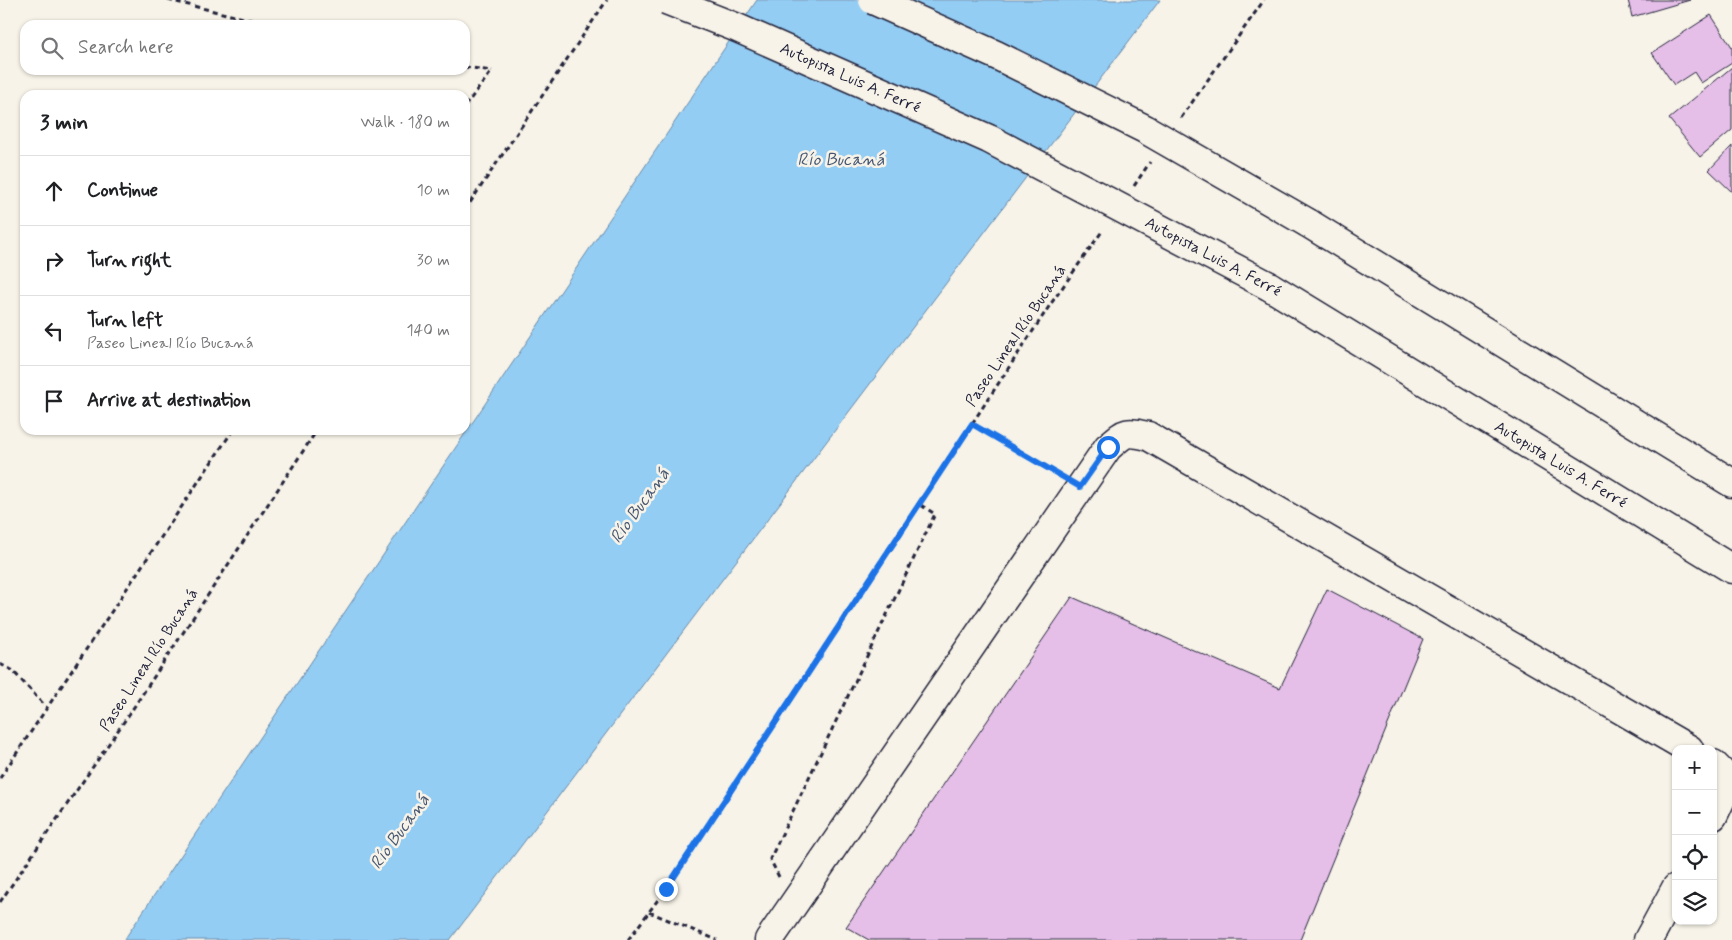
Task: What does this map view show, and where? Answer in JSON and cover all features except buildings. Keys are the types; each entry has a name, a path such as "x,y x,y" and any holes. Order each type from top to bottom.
{"main road":[{"name":"Autopista Luis A. Ferré","path":"666,0 736,27 989,139 1269,286 1732,569"},
{"path":"873,0 996,55 1144,129 1308,224 1732,483"},
{"path":"769,940 1108,447 1123,434 1132,432 1148,436 1682,745"},
{"path":"1717,768 1721,772 1723,795 1717,808"},
{"path":"1648,940 1672,895"}],"path":[{"path":"168,0 251,20"},
{"path":"470,203 607,0"},
{"path":"1180,120 1264,0"},
{"path":"470,68 492,71 470,100"},
{"path":"1129,192 1152,160"},
{"name":"Paseo Lineal Río Bucaná","path":"628,940 666,889 1050,305 1107,224"},
{"path":"972,424 1080,487"},
{"path":"0,778 230,435"},
{"name":"Paseo Lineal Río Bucaná","path":"0,902 132,710 314,435"},
{"path":"793,904 770,859 935,514 919,504"},
{"path":"0,664 12,670 47,708"},
{"path":"649,912 717,940"}],"water":[{"name":"Río Bucaná","path":"757,0 1160,0 450,940 124,940 464,435 470,435 470,426"}],"route":[{"path":"666,889 972,424 1080,487 1108,447"}]}
